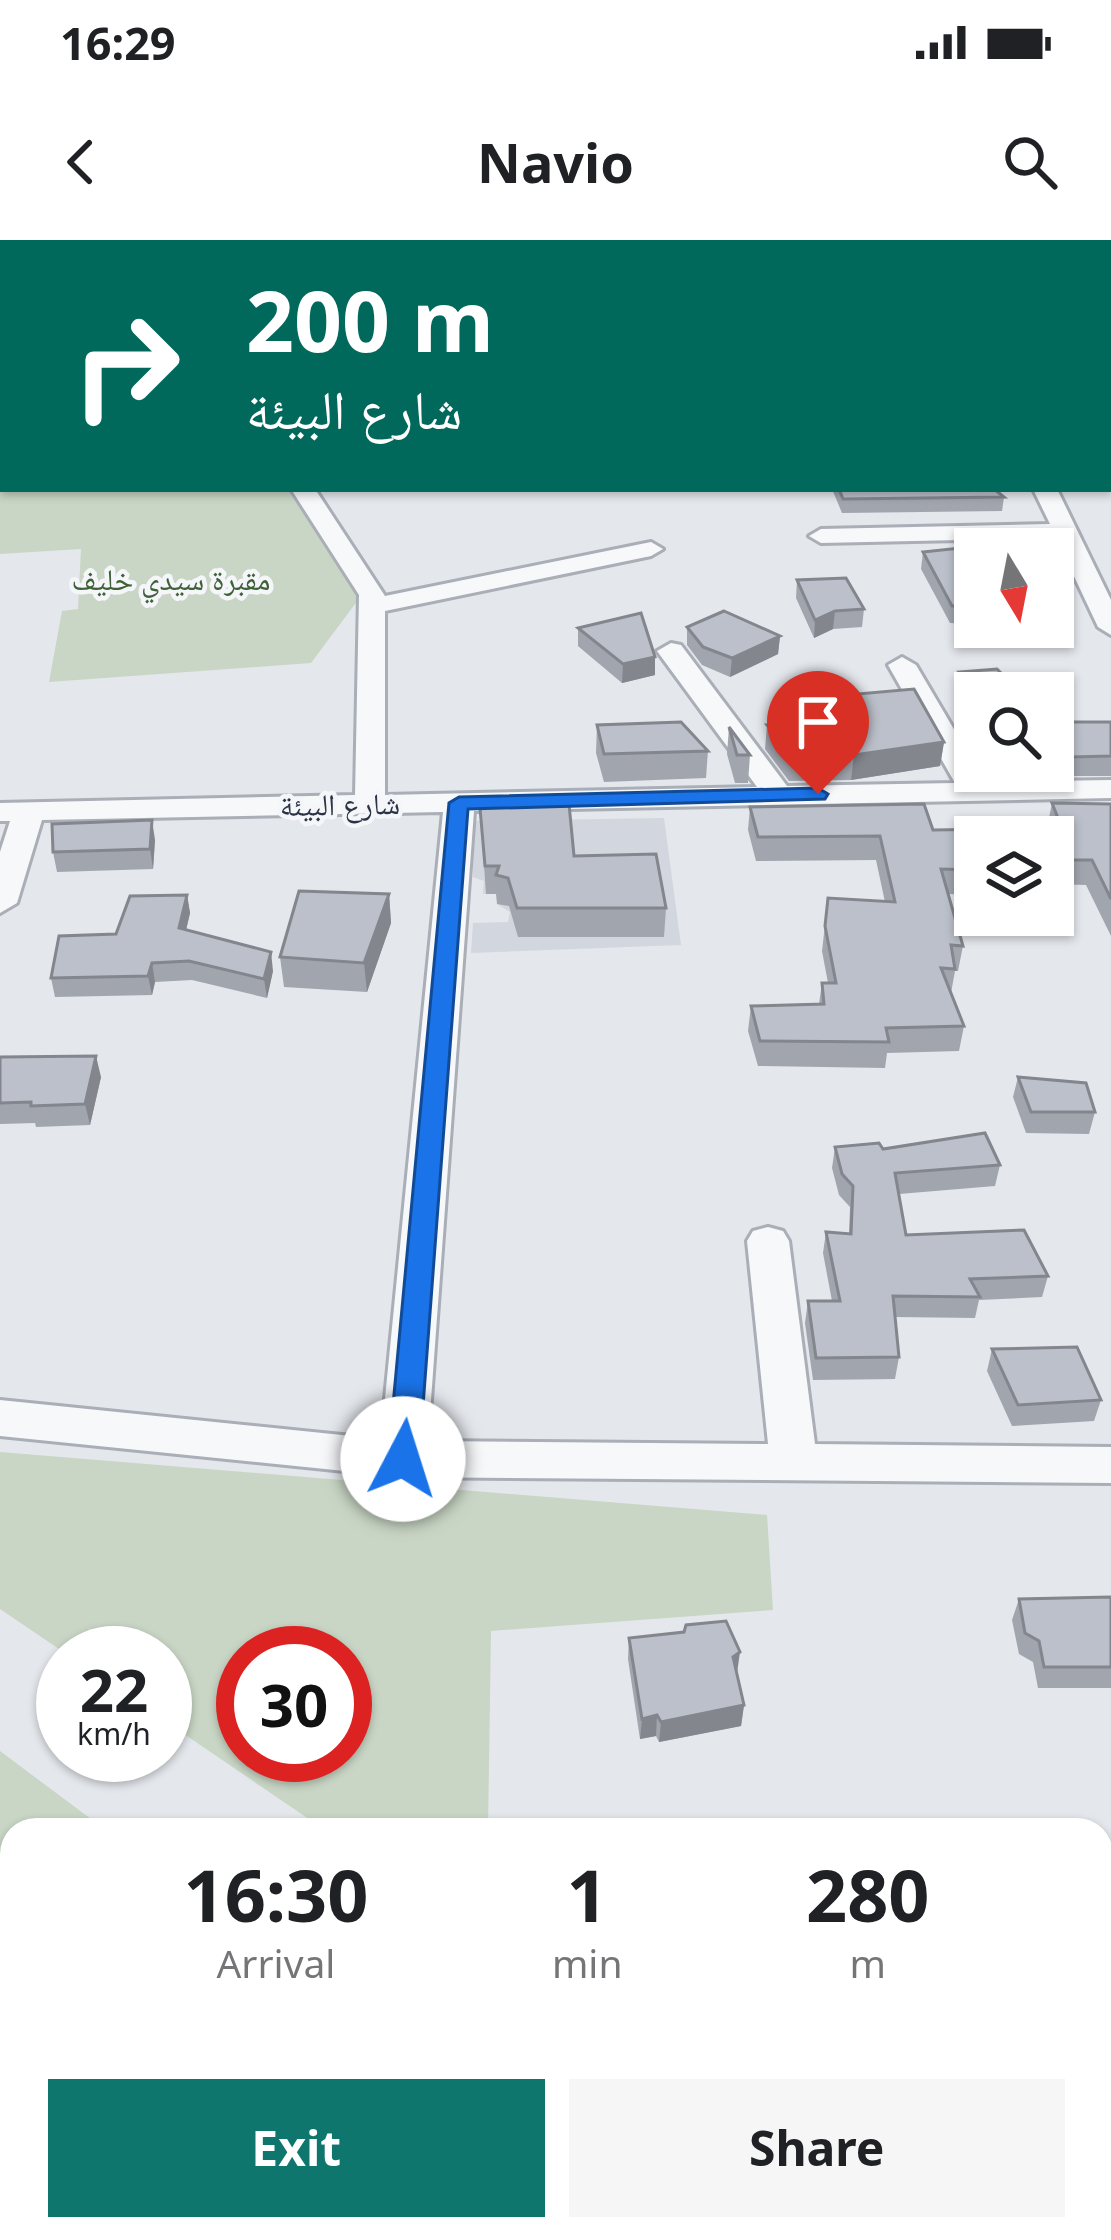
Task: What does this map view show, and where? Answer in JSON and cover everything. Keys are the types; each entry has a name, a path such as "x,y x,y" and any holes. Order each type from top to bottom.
{"street":[{"path":"306,492 369,585 374,606 370,805"},
{"path":"1046,492 1064,528"},
{"path":"821,536 954,533"},
{"path":"374,606 651,549"},
{"path":"1074,550 1111,627"},
{"path":"671,651 778,795"},
{"path":"902,665 954,755"},
{"name":"شارع البيئة","path":"1074,790 1111,789"},
{"name":"شارع البيئة","path":"14,812 954,791"},
{"path":"403,1459 459,803"},
{"path":"0,903 14,812"},
{"path":"768,1241 794,1462"},
{"path":"0,1418 403,1459 1111,1465"}],"shaded area":[{"path":"664,818 681,945 471,953 473,923 508,922 510,912 497,904 499,894 483,894 484,881 473,877 473,821"}],"green space":[{"name":"مقبرة سيدي خليف","path":"0,492 295,492 364,592 311,663 49,682 62,611 78,609 81,549 0,554"},
{"path":"0,1452 767,1515 773,1610 491,1631 488,1818 307,1818 255,1782 372,1782 372,1626 216,1626 216,1756 192,1739 192,1626 36,1626 36,1633 0,1609"},
{"path":"0,1751 36,1782 90,1818 0,1818"}],"building":[{"path":"840,492 998,492 1004,497 843,499"},
{"path":"954,549 954,606 952,606 923,552"},
{"path":"846,578 864,609 835,611 815,620 797,580"},
{"path":"724,611 780,636 732,658 703,647 687,627"},
{"path":"641,613 655,657 623,664 578,628"},
{"path":"914,689 944,742 854,755 792,756 767,725 852,723 835,696"},
{"path":"681,722 708,751 604,754 597,725"},
{"path":"1074,722 1111,722 1111,756 1074,757"},
{"path":"729,727 750,755 737,755"},
{"path":"1052,803 1111,804 1111,899 1092,860 1074,860 1074,816 1057,816"},
{"path":"569,804 574,856 656,854 666,908 517,908 508,878 496,875 499,866 485,866 480,808"},
{"path":"924,804 933,830 954,830 954,869 941,869 954,914 954,936 960,936 963,946 951,945 955,969 941,968 964,1026 886,1028 889,1042 760,1041 751,1006 824,1004 822,983 836,983 825,926 828,898 895,902 880,836 758,837 750,807"},
{"path":"152,820 150,849 53,852 52,824"},
{"path":"299,891 389,894 364,963 280,957"},
{"path":"187,895 179,928 271,952 264,979 189,961 152,963 148,976 51,978 59,936 116,934 130,896"},
{"path":"96,1056 85,1104 0,1103 0,1057"},
{"path":"1018,1077 1086,1083 1095,1112 1031,1112"},
{"path":"985,1133 1000,1165 895,1173 906,1235 1024,1230 1048,1276 970,1279 980,1297 893,1296 899,1357 816,1358 808,1301 840,1301 826,1232 851,1234 853,1186 842,1174 835,1147 879,1143 883,1149"},
{"path":"1077,1347 1101,1400 1018,1405 992,1349"},
{"path":"1111,1597 1111,1667 1044,1667 1039,1641 1025,1633 1019,1599"},
{"path":"726,1621 740,1652 733,1657 744,1705 661,1722 657,1715 642,1719 629,1638"}],"route":[{"path":"403,1459 459,803 818,794"}]}
